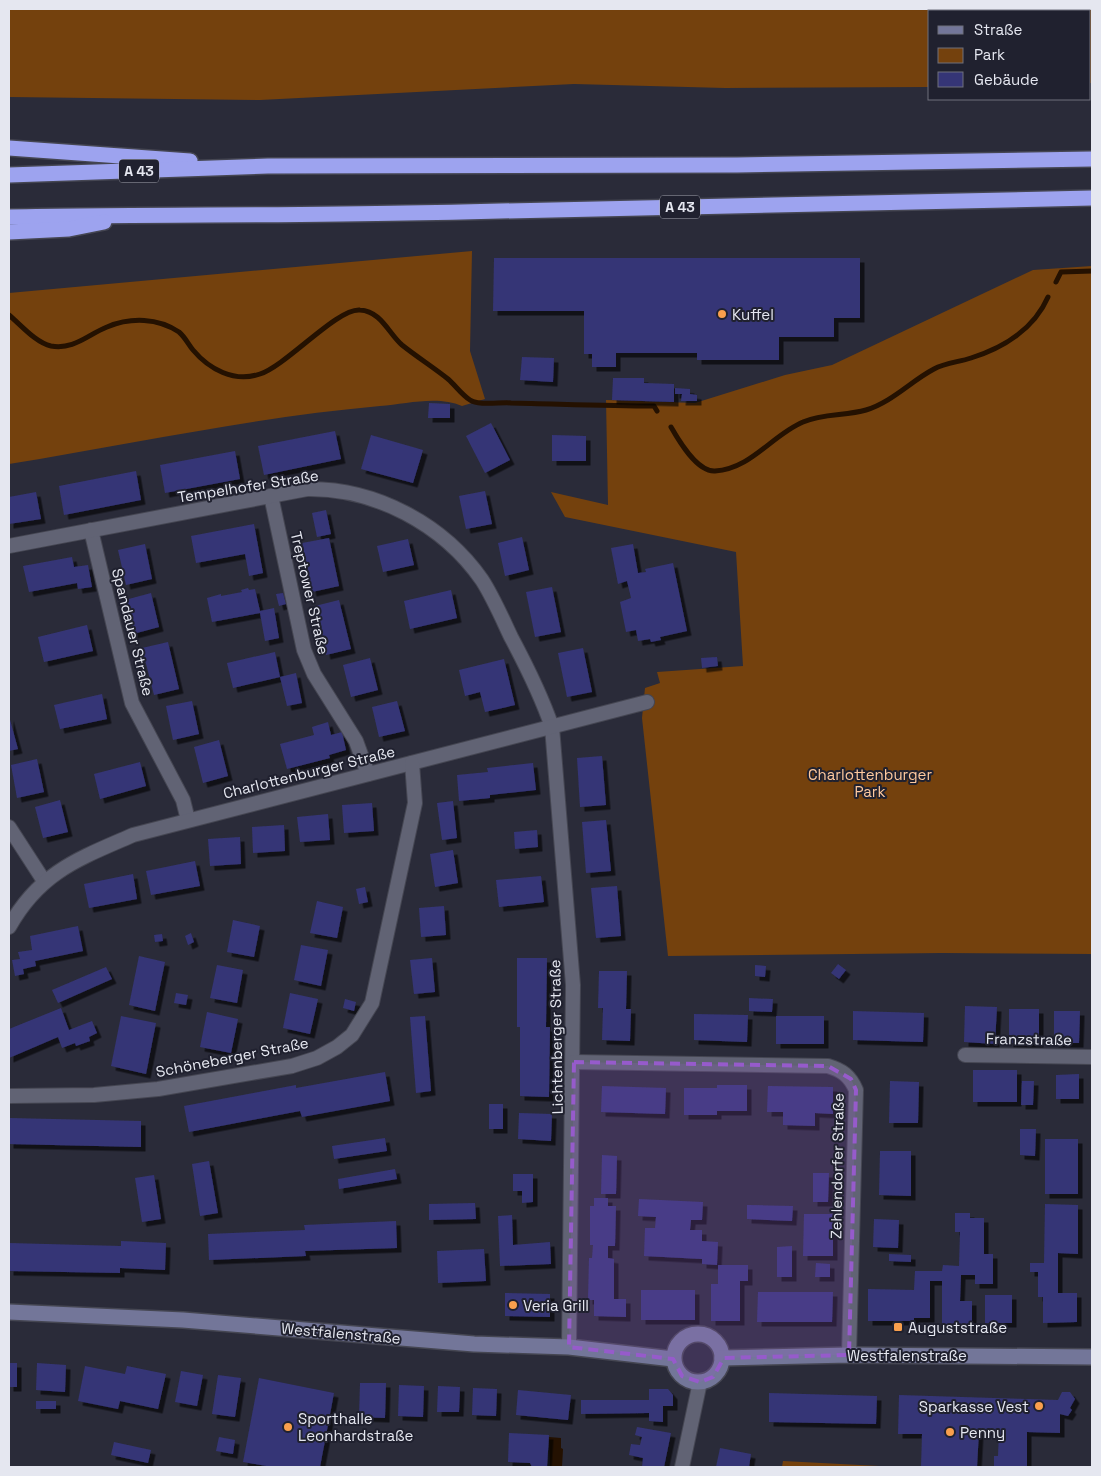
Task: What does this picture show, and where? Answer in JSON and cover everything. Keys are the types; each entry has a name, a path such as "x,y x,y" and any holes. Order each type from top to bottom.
{"highway":[{"path":"9,148 268,166"},
{"name":"A 43","path":"9,175 268,166 728,165 1092,159"},
{"name":"A 43","path":"9,217 145,214 403,214 863,201 1092,198"},
{"path":"9,232 69,229 145,214"}],"main road":[{"name":"Westfalenstraße","path":"9,1312 183,1320 474,1344 569,1347 673,1359"},
{"path":"697,1334 712,1338 721,1350 722,1358 718,1371 707,1381 700,1382 690,1381 682,1376 676,1368 673,1359 674,1351 683,1339 697,1334"},
{"name":"Westfalenstraße","path":"722,1358 849,1355 1092,1357"}],"street":[{"name":"Tempelhofer Straße","path":"9,546 307,489 331,489 353,492 396,509 430,528 452,546 482,580 541,694 552,726"},
{"name":"Treptower Straße","path":"271,496 304,650 314,674 356,740 368,774"},
{"name":"Spandauer Straße","path":"91,530 132,703 183,800 188,820"},
{"name":"Charlottenburger Straße","path":"9,927 18,911 44,881 57,871 93,852 132,835 646,702"},
{"name":"Lichtenberger Straße","path":"552,726 573,985 574,1062 569,1347"},
{"name":"Schöneberger Straße","path":"9,1096 85,1096 158,1089 292,1066 317,1058 337,1047 352,1035 372,1003 415,803 412,763"},
{"path":"9,827 44,881"},
{"name":"Franzstraße","path":"965,1055 1092,1057"},
{"name":"Zehlendorfer Straße","path":"574,1062 828,1066 838,1069 851,1079 856,1090 849,1355"},
{"path":"682,1467 700,1382"}],"highlighted area":[{"path":"574,1062 828,1066 851,1079 856,1090 849,1355 724,1358 713,1377 700,1382 682,1376 673,1359 569,1347"}],"green space":[{"path":"9,9 1092,9 1092,83 1091,10 928,10 928,87 725,88 574,84 260,100 9,97"},
{"path":"472,251 470,351 485,399 462,406 443,401 422,401 287,417 9,464 9,293"},
{"name":"Charlottenburger Park","path":"1092,266 1092,954 942,953 668,956 642,718 645,688 660,683 657,672 743,666 736,552 565,517 551,492 608,505 606,400 695,403 785,375 832,365 1033,270"},
{"path":"783,1461 879,1466 879,1467 782,1467"}],"shaded area":[{"path":"549,1437 561,1438 561,1448 563,1449 562,1467 550,1467"}],"building":[{"name":"Kuffel","path":"494,258 860,258 860,318 834,318 834,337 779,337 779,360 697,360 697,353 616,353 616,367 592,367 592,354 584,354 584,311 493,311"},
{"path":"522,357 554,358 553,382 520,380"},
{"path":"613,378 644,378 644,383 674,384 674,402 612,400"},
{"path":"675,388 690,389 690,394 697,395 697,401 681,401 682,394 675,394"},
{"path":"429,403 450,404 450,418 428,418"},
{"path":"491,423 510,460 485,473 466,436"},
{"path":"335,431 341,459 264,475 258,446"},
{"path":"371,435 423,450 413,483 361,469"},
{"path":"552,435 586,436 586,461 552,461"},
{"path":"235,451 240,479 165,493 160,465"},
{"path":"136,471 141,500 64,515 59,486"},
{"path":"485,491 492,524 466,529 459,496"},
{"path":"36,492 41,519 9,524 9,497"},
{"path":"326,510 331,534 317,537 312,513"},
{"path":"254,524 263,573 249,576 245,554 196,563 191,536"},
{"path":"522,537 529,570 505,576 498,543"},
{"path":"329,538 339,586 312,592 302,543"},
{"path":"408,539 414,565 383,572 377,546"},
{"path":"145,544 152,579 126,585 118,550"},
{"path":"633,544 638,573 646,572 645,569 673,563 687,631 660,637 661,640 651,642 650,639 638,641 636,630 626,632 620,602 631,598 627,581 618,584 611,548"},
{"path":"72,557 74,567 88,565 92,587 78,589 77,583 29,592 23,566"},
{"path":"552,587 561,632 535,637 526,592"},
{"path":"248,588 249,590 255,589 260,611 274,608 279,638 265,641 260,613 212,622 207,598 221,594 221,596 242,592 241,590"},
{"path":"451,590 457,618 410,629 404,601"},
{"path":"151,593 159,627 133,634 125,600"},
{"path":"283,593 286,604 279,606 276,594"},
{"path":"339,600 351,649 326,655 315,606"},
{"path":"87,625 93,651 44,662 38,637"},
{"path":"168,642 179,689 154,695 142,648"},
{"path":"583,648 592,692 567,697 558,653"},
{"path":"275,652 280,677 233,688 227,663"},
{"path":"717,657 718,666 702,668 701,658"},
{"path":"370,658 378,690 351,697 343,665"},
{"path":"504,659 515,705 485,712 480,692 465,696 459,670"},
{"path":"296,673 302,703 287,706 280,677"},
{"path":"102,694 107,719 60,729 54,705"},
{"path":"192,701 199,734 173,740 166,706"},
{"path":"397,701 405,731 379,737 372,707"},
{"path":"9,716 18,749 9,751"},
{"path":"328,722 331,735 342,732 346,750 329,755 330,758 287,769 280,744 314,735 312,727"},
{"path":"219,740 228,776 203,783 194,747"},
{"path":"602,756 606,805 580,807 577,758"},
{"path":"37,759 44,792 17,798 11,765"},
{"path":"140,762 146,786 100,799 94,774"},
{"path":"533,763 536,790 490,795 490,798 459,801 457,775 488,772 487,768"},
{"path":"60,800 68,832 43,838 35,807"},
{"path":"453,801 457,838 442,840 437,803"},
{"path":"372,803 374,831 344,833 342,805"},
{"path":"328,814 330,840 300,842 297,817"},
{"path":"606,820 611,871 586,873 582,822"},
{"path":"284,825 285,851 253,853 252,827"},
{"path":"537,830 538,847 515,849 514,832"},
{"path":"240,837 241,864 210,866 208,839"},
{"path":"453,850 458,883 435,887 430,854"},
{"path":"195,861 200,886 151,895 146,871"},
{"path":"133,874 137,899 89,908 84,884"},
{"path":"541,876 544,902 499,907 496,880"},
{"path":"617,886 621,936 596,938 591,888"},
{"path":"365,887 368,902 359,904 356,889"},
{"path":"317,901 343,907 337,938 310,933"},
{"path":"444,906 446,935 421,937 419,908"},
{"path":"233,920 260,926 254,957 227,952"},
{"path":"78,926 83,951 35,961 36,966 23,969 24,974 15,976 12,960 20,959 18,952 32,950 30,936"},
{"path":"191,933 194,942 188,945 185,936"},
{"path":"162,934 163,941 155,942 154,935"},
{"path":"301,945 328,950 321,986 294,980"},
{"path":"139,956 165,962 155,1011 129,1005"},
{"path":"432,958 435,992 414,994 410,960"},
{"path":"517,958 547,958 546,1027 550,1027 549,1097 520,1096"},
{"path":"838,964 846,970 839,979 831,973"},
{"path":"217,965 243,970 237,1003 210,998"},
{"path":"755,965 766,966 765,977 755,976"},
{"path":"106,967 112,979 58,1003 52,990"},
{"path":"599,971 627,971 626,1009 631,1009 630,1041 602,1040 603,1008 598,1008"},
{"path":"176,993 188,995 186,1005 174,1003"},
{"path":"290,993 318,999 310,1034 283,1028"},
{"path":"749,998 773,999 772,1012 749,1011"},
{"path":"345,999 356,1002 354,1011 343,1008"},
{"path":"965,1006 997,1007 995,1044 964,1042"},
{"path":"61,1008 69,1030 92,1021 97,1033 89,1037 90,1041 76,1046 75,1043 62,1048 58,1037 9,1058 9,1029"},
{"path":"1009,1009 1039,1009 1039,1043 1009,1043"},
{"path":"853,1011 924,1013 923,1042 853,1040"},
{"path":"1054,1011 1080,1011 1079,1043 1054,1043"},
{"path":"207,1012 238,1019 231,1053 200,1047"},
{"path":"694,1014 748,1015 747,1042 694,1040"},
{"path":"121,1016 156,1023 146,1074 111,1066"},
{"path":"425,1016 431,1091 416,1093 410,1017"},
{"path":"776,1016 824,1016 824,1044 776,1044"},
{"path":"973,1070 1017,1070 1017,1102 973,1102"},
{"path":"385,1072 390,1101 302,1117 300,1111 189,1132 184,1106 296,1085 296,1088"},
{"path":"1079,1074 1079,1099 1056,1099 1056,1075"},
{"path":"890,1081 919,1082 918,1123 889,1123"},
{"path":"1022,1081 1034,1081 1033,1105 1021,1105"},
{"path":"717,1085 747,1085 747,1111 717,1111 717,1115 684,1115 684,1088 717,1088"},
{"path":"602,1086 666,1088 665,1114 601,1112"},
{"path":"768,1086 833,1087 833,1114 815,1113 815,1126 783,1125 783,1112 767,1112"},
{"path":"489,1104 503,1104 503,1129 489,1129"},
{"path":"519,1113 552,1114 551,1141 518,1139"},
{"path":"9,1118 141,1121 141,1147 9,1144"},
{"path":"1020,1129 1036,1129 1035,1156 1020,1155"},
{"path":"385,1138 387,1151 334,1159 332,1146"},
{"path":"1045,1139 1078,1139 1078,1194 1045,1194"},
{"path":"880,1151 911,1151 911,1196 879,1195"},
{"path":"602,1155 617,1156 616,1194 601,1194"},
{"path":"209,1161 218,1213 200,1216 192,1164"},
{"path":"395,1169 397,1179 339,1189 338,1179"},
{"path":"813,1173 829,1173 828,1202 813,1202"},
{"path":"513,1174 533,1174 533,1202 522,1203 522,1191 513,1191"},
{"path":"154,1175 161,1219 142,1222 135,1178"},
{"path":"594,1198 608,1198 608,1206 616,1206 615,1246 608,1246 608,1258 614,1259 614,1299 626,1299 626,1317 594,1316 594,1300 588,1300 589,1258 592,1258 593,1245 590,1245 590,1206 594,1206"},
{"path":"639,1199 703,1202 702,1220 691,1220 690,1230 702,1230 702,1241 718,1242 717,1265 702,1264 702,1259 644,1256 645,1228 655,1228 656,1217 638,1216"},
{"path":"475,1203 476,1219 429,1220 429,1204"},
{"path":"1045,1204 1078,1205 1078,1254 1058,1253 1058,1293 1077,1293 1077,1322 1043,1323 1043,1297 1038,1297 1038,1272 1030,1272 1030,1263 1044,1263"},
{"path":"747,1205 793,1206 792,1221 747,1219"},
{"path":"955,1213 970,1213 970,1218 984,1218 984,1254 993,1254 993,1284 975,1284 975,1275 961,1275 960,1301 972,1301 972,1324 942,1324 942,1281 930,1281 930,1318 914,1318 914,1321 868,1321 868,1289 914,1290 915,1271 942,1271 943,1265 959,1266 960,1232 955,1232"},
{"path":"804,1214 833,1214 833,1256 803,1256"},
{"path":"512,1215 513,1245 550,1242 551,1264 500,1266 498,1216"},
{"path":"874,1219 899,1220 898,1248 873,1247"},
{"path":"396,1221 397,1248 305,1251 306,1256 209,1260 208,1234 305,1230 304,1225"},
{"path":"121,1241 166,1243 165,1270 120,1268 120,1273 9,1271 9,1243 121,1246"},
{"path":"792,1246 792,1277 777,1277 777,1247"},
{"path":"484,1249 486,1281 438,1283 437,1251"},
{"path":"889,1254 911,1255 911,1262 889,1261"},
{"path":"816,1263 830,1264 830,1277 815,1277"},
{"path":"718,1265 748,1265 748,1281 740,1281 740,1321 711,1321 711,1284 718,1284"},
{"path":"641,1290 695,1290 695,1320 641,1320"},
{"path":"758,1292 833,1292 832,1322 757,1322"},
{"path":"505,1293 550,1294 550,1317 505,1316"},
{"path":"985,1295 1012,1295 1012,1323 985,1323"},
{"path":"9,1363 17,1363 17,1387 9,1387"},
{"path":"37,1363 66,1365 65,1392 36,1390"},
{"path":"85,1366 125,1374 127,1366 166,1374 158,1409 120,1401 118,1409 78,1401"},
{"path":"181,1371 203,1375 197,1406 175,1402"},
{"path":"218,1375 241,1378 235,1417 212,1414"},
{"name":"Sporthalle Leonhardstraße","path":"259,1378 334,1393 320,1467 272,1467 243,1462"},
{"path":"360,1383 386,1383 385,1418 359,1417"},
{"path":"399,1385 424,1386 423,1417 398,1416"},
{"path":"438,1386 460,1387 459,1412 437,1412"},
{"path":"473,1388 497,1389 496,1416 472,1415"},
{"path":"649,1389 668,1389 673,1395 673,1406 663,1406 663,1422 649,1421 649,1413 581,1414 581,1400 649,1400"},
{"path":"518,1390 571,1395 568,1420 516,1415"},
{"path":"1062,1392 1070,1392 1075,1399 1070,1408 1072,1410 1068,1416 1060,1414 1060,1433 1027,1432 1027,1467 994,1467 994,1456 998,1456 999,1431 979,1431 977,1467 921,1467 922,1434 898,1434 899,1395 1058,1400"},
{"path":"769,1393 877,1396 876,1424 769,1422"},
{"path":"36,1401 56,1401 56,1409 36,1409"},
{"path":"637,1427 671,1433 664,1467 642,1467 643,1458 629,1455 631,1444 640,1445 642,1437 635,1435"},
{"path":"509,1433 549,1435 547,1467 532,1467 530,1463 508,1462"},
{"path":"219,1437 235,1440 233,1454 216,1451"},
{"path":"114,1442 151,1450 148,1463 111,1455"},
{"path":"720,1448 751,1454 749,1467 716,1467"}],"waterway":[{"path":"1056,282 1061,272 1092,271"},
{"path":"671,427 689,455 702,467 715,471 728,469 750,458 781,435 803,422 818,417 866,410 893,397 934,369 995,349 1026,328 1035,319 1048,297"},
{"path":"9,315 40,341 59,347 74,344 116,324 135,320 162,324 179,332 199,357 214,368 241,377 260,374 271,369 338,318 350,312 367,311 374,314 402,345 448,379 474,402 654,406 657,411"}],"place":[{"name":"Kuffel","path":"722,314"},
{"name":"Veria Grill","path":"513,1305"},
{"name":"Auguststraße","path":"898,1327"},
{"name":"Sparkasse Vest","path":"1039,1406"},
{"name":"Sporthalle Leonhardstraße","path":"288,1427"},
{"name":"Penny","path":"950,1432"}]}
